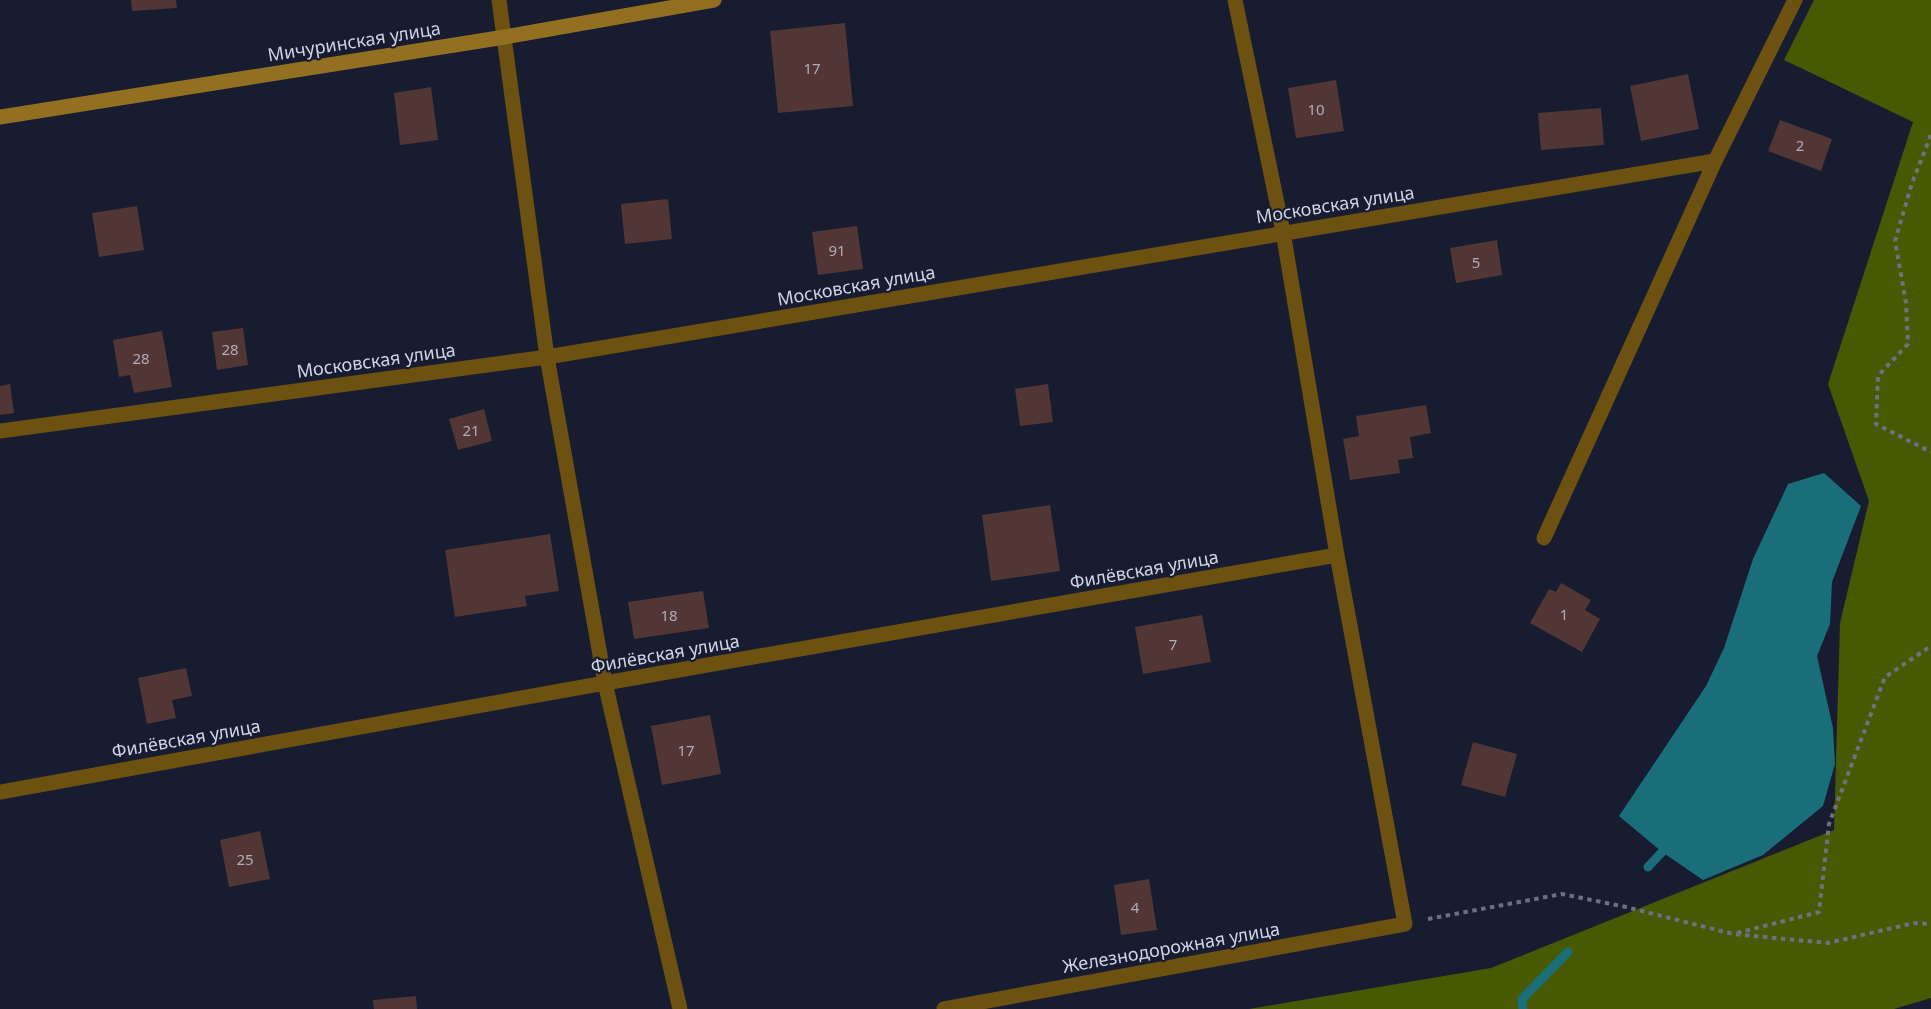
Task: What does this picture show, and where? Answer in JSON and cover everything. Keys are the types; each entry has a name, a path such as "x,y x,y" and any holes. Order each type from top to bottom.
{"street":[{"path":"499,0 547,357 605,683 680,1009"},
{"name":"Мичуринская улица","path":"0,117 505,37 714,0"},
{"path":"1235,0 1283,232 1337,555 1405,924"},
{"path":"1544,538 1715,161 1796,0"},
{"name":"Московская улица","path":"0,431 547,357 1715,161"},
{"name":"Филёвская улица","path":"0,792 1337,555"},
{"name":"Железнодорожная улица","path":"944,1009 1405,924"}],"path":[{"path":"1931,135 1912,183 1895,241 1906,303 1908,344 1878,376 1876,424 1931,453"},
{"path":"1733,934 1819,912 1829,824 1885,677 1931,646"},
{"path":"1405,924 1562,894 1626,907 1733,934 1828,944 1914,923 1931,924"}],"green space":[{"path":"1814,0 1931,0 1931,998 1894,1009 1249,1009 1491,968 1834,830 1840,623 1869,501 1828,384 1913,122 1784,60"}],"shaded area":[{"path":"1824,473 1861,506 1832,582 1830,624 1817,656 1833,728 1835,764 1823,806 1763,855 1703,880 1662,852 1619,816 1706,686 1724,648 1753,559 1788,484"}],"building":[{"path":"131,0 176,0 177,8 132,11"},
{"path":"845,23 853,106 778,113 770,31"},
{"path":"1688,74 1699,129 1641,141 1630,86"},
{"path":"1336,80 1344,131 1296,138 1288,88"},
{"path":"431,87 438,140 400,145 394,93"},
{"path":"1601,108 1604,145 1541,150 1538,113"},
{"path":"1780,120 1832,139 1821,171 1768,151"},
{"path":"668,199 672,239 625,244 621,204"},
{"path":"137,206 144,250 99,257 92,213"},
{"path":"857,226 863,269 818,275 812,232"},
{"path":"1497,240 1502,275 1456,283 1450,248"},
{"path":"243,328 248,365 217,370 212,332"},
{"path":"162,331 172,387 134,393 130,375 119,377 113,340"},
{"path":"10,384 14,413 0,415 0,386"},
{"path":"1048,384 1053,422 1020,426 1015,389"},
{"path":"1426,405 1431,433 1410,437 1413,458 1398,460 1400,473 1350,480 1343,439 1359,436 1356,416"},
{"path":"484,409 492,441 458,450 449,419"},
{"path":"1050,505 1060,571 991,581 982,515"},
{"path":"550,534 559,591 525,596 527,606 455,617 445,550"},
{"path":"1561,583 1591,600 1585,610 1600,619 1582,652 1530,623 1549,589 1556,592"},
{"path":"703,591 709,628 634,639 628,602"},
{"path":"1202,615 1211,662 1143,674 1135,627"},
{"path":"186,668 192,696 172,700 176,718 147,724 138,678"},
{"path":"710,715 721,774 662,785 651,726"},
{"path":"1473,742 1517,754 1505,797 1461,785"},
{"path":"260,831 270,879 229,887 220,840"},
{"path":"1149,879 1157,930 1121,935 1114,885"},
{"path":"416,996 417,1009 374,1009 373,1000"}],"waterway":[{"path":"1648,867 1662,852"},
{"path":"1523,1009 1522,999 1568,952"}]}
